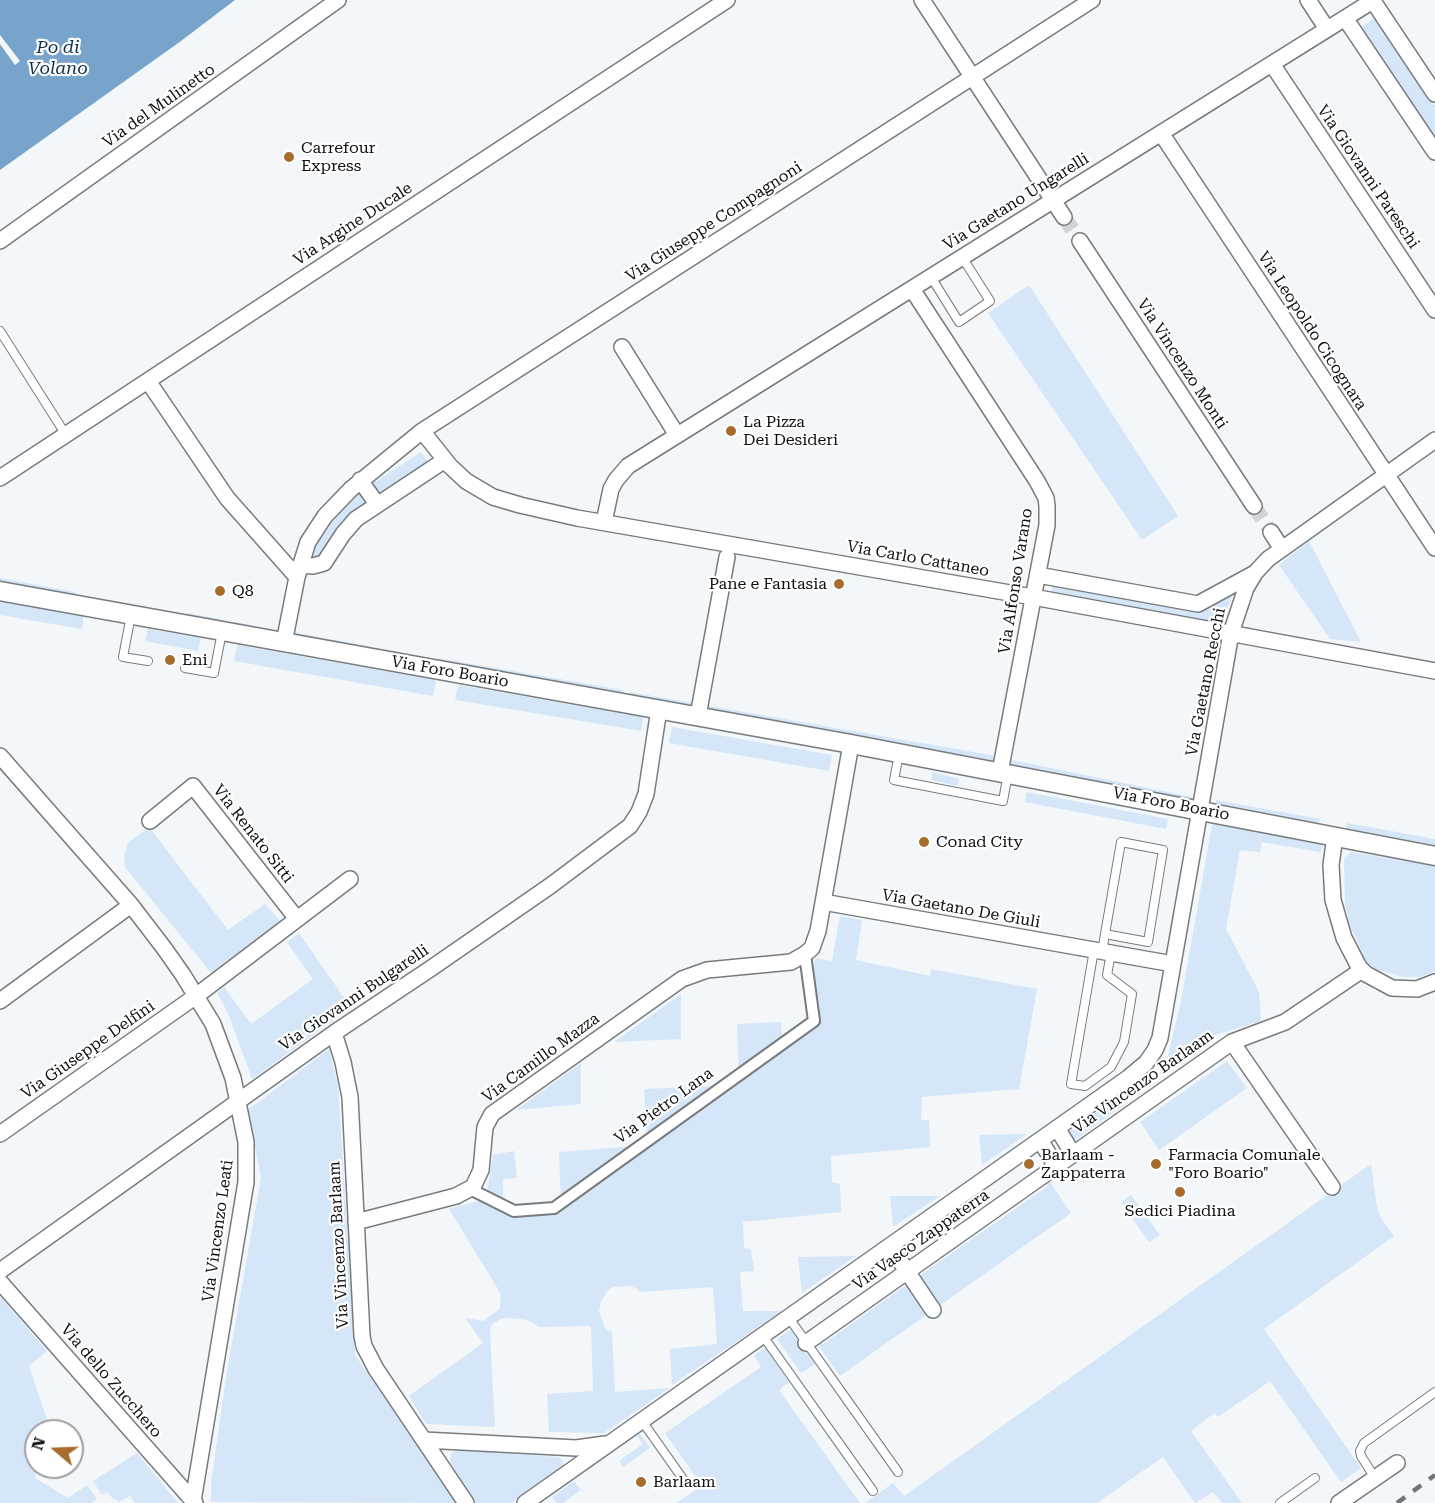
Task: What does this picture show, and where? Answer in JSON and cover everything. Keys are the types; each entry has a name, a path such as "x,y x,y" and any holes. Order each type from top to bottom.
{"street":[{"name":"Via del Mulinetto","path":"0,241 338,0"},
{"name":"Via Argine Ducale","path":"0,478 726,0"},
{"name":"Via Giuseppe Compagnoni","path":"284,642 298,571 308,542 314,531 342,497 360,480 423,431 1092,0"},
{"path":"1308,0 1327,30"},
{"path":"926,1 1064,217"},
{"path":"1368,2 1435,94"},
{"name":"Via Gaetano Ungarelli","path":"604,522 608,497 622,472 677,435 1327,30 1368,2"},
{"path":"1345,18 1435,152"},
{"name":"Via Giovanni Pareschi","path":"1272,64 1435,310"},
{"name":"Via Leopoldo Cicognara","path":"1161,134 1435,548"},
{"name":"Via Vincenzo Monti","path":"1080,241 1254,506"},
{"name":"Via Alfonso Varano","path":"912,289 1046,498 1048,515 1004,772"},
{"path":"622,347 677,435"},
{"path":"148,381 227,498 298,571 324,563 350,525 377,504 445,459"},
{"name":"Via Carlo Cattaneo","path":"423,431 466,481 494,497 520,505 728,550 1033,597 1435,671"},
{"name":"Via Gaetano Recchi","path":"1200,809 1232,633 1242,596 1255,573 1268,559 1435,440"},
{"path":"360,480 377,504"},
{"path":"1271,531 1282,549"},
{"path":"698,716 728,550"},
{"path":"1038,575 1198,604 1255,573"},
{"name":"Via Foro Boario","path":"0,591 1004,772 1435,856"},
{"name":"Via Giovanni Bulgarelli","path":"0,1272 238,1100 541,892 630,826 646,794 659,710"},
{"path":"806,954 815,941 851,744"},
{"name":"Via Vincenzo Leati","path":"0,756 131,905 164,948 196,996 220,1040 238,1100 247,1148 246,1182 194,1502"},
{"name":"Via Renato Sitti","path":"150,821 193,786 297,919"},
{"name":"Via Vincenzo Barlaam","path":"525,1503 1137,1071 1152,1054 1160,1038 1200,809"},
{"path":"1335,836 1331,865 1333,900 1352,956 1362,970 1392,988 1417,989 1435,982"},
{"path":"196,996 350,879"},
{"name":"Via Gaetano De Giuli","path":"823,903 1173,964"},
{"path":"0,1001 131,905"},
{"name":"Via Camillo Mazza","path":"470,1189 478,1180 481,1170 488,1120 498,1108 535,1082 689,975 707,970 791,962 806,954"},
{"name":"Via Pietro Lana","path":"470,1189 514,1211 554,1208 814,1021 806,954"},
{"path":"1232,1042 1285,1022 1362,970"},
{"name":"Via Giuseppe Delfini","path":"0,1134 196,996"},
{"name":"Via Vincenzo Barlaam","path":"334,1033 350,1097 364,1346 376,1370 466,1503"},
{"name":"Via Vincenzo Barlaam","path":"1057,1128 1073,1154 1232,1042 1332,1187"},
{"path":"1040,1140 1052,1168"},
{"name":"Via Vasco Zappaterra","path":"806,1343 1073,1154"},
{"path":"356,1222 456,1196 470,1189"},
{"path":"890,1246 933,1310"},
{"name":"Via dello Zucchero","path":"0,1282 194,1502"},
{"name":"Via Vincenzo Barlaam","path":"424,1440 576,1448 611,1443"},
{"path":"1339,1503 1397,1462"}],"lane":[{"path":"931,277 959,322 990,301 962,257"},
{"path":"0,331 66,435"},
{"path":"131,615 123,657 148,661"},
{"path":"184,668 214,673 222,632"},
{"path":"899,753 894,780 1003,801 1004,772"},
{"path":"1103,952 1107,975 1132,994 1124,1042 1111,1067 1085,1086 1071,1084 1103,952 1105,934 1121,842 1163,850 1148,942 1105,934"},
{"path":"789,1318 898,1472"},
{"path":"763,1336 873,1491"},
{"path":"1375,1478 1361,1456 1360,1451 1364,1443 1435,1392"},
{"path":"642,1421 683,1479"},
{"path":"1280,1503 1315,1478"}],"shaded area":[{"path":"1376,17 1435,106 1435,140 1360,28"},
{"path":"1029,285 1178,516 1142,540 988,313"},
{"path":"421,452 429,463 378,496 370,485"},
{"path":"361,492 367,503 323,558 311,560 313,551 335,519"},
{"path":"1309,541 1361,642 1330,639 1279,565"},
{"path":"0,578 75,592 76,600 0,587"},
{"path":"1053,581 1198,608 1234,590 1221,627 1051,598"},
{"path":"0,597 84,612 82,629 0,615"},
{"path":"187,613 251,625 250,633 186,621"},
{"path":"148,629 201,638 198,651 145,641"},
{"path":"293,632 418,656 418,662 293,640"},
{"path":"237,645 436,680 433,696 234,661"},
{"path":"437,658 623,690 621,699 436,667"},
{"path":"458,685 643,717 641,731 455,700"},
{"path":"630,692 996,756 995,765 629,700"},
{"path":"672,727 832,755 829,771 669,743"},
{"path":"1007,759 1197,798 1196,803 1007,767"},
{"path":"933,772 959,779 958,786 931,780"},
{"path":"1027,792 1168,819 1166,829 1025,802"},
{"path":"1216,800 1320,819 1318,828 1215,808"},
{"path":"1213,819 1323,841 1321,852 1262,842 1260,852 1240,850 1226,929 1259,992 1261,1021 1212,1036 1206,1034 1166,1064 1181,1001"},
{"path":"1347,823 1435,839 1435,851 1345,835"},
{"path":"149,827 228,930 265,904 281,922 211,973 125,867 124,856 128,843"},
{"path":"1351,852 1435,866 1435,972 1419,977 1403,977 1367,964 1350,925 1345,904 1344,858"},
{"path":"840,916 862,920 856,960 930,976 931,969 1037,989 1019,1089 922,1097 921,1120 929,1120 930,1147 831,1156 832,1182 840,1184 841,1212 743,1222 744,1248 751,1249 754,1271 740,1272 743,1311 782,1311 672,1385 670,1349 717,1344 713,1287 639,1292 636,1288 629,1286 609,1289 601,1301 599,1312 606,1330 612,1331 615,1392 670,1388 604,1433 549,1432 547,1394 593,1391 591,1326 539,1327 527,1320 510,1318 501,1319 492,1324 490,1331 495,1427 426,1424 409,1396 483,1343 465,1318 484,1321 500,1308 501,1294 449,1209 486,1199 493,1155 514,1151 517,1178 503,1179 503,1196 510,1206 561,1206 559,1152 648,1145 644,1089 739,1085 737,1024 781,1022 782,1041 819,1019 814,971 815,958 832,961"},
{"path":"299,933 351,1008 252,1079 228,1013 217,993 224,987 251,1024 313,979 287,942"},
{"path":"681,994 681,1039 614,1042"},
{"path":"329,1049 338,1084 355,1355 458,1503 211,1502 211,1484 226,1377 261,1178 248,1110"},
{"path":"1227,1061 1247,1088 1159,1150 1140,1122"},
{"path":"581,1063 581,1104 516,1110"},
{"path":"1119,1096 1125,1104 1072,1142 1066,1134"},
{"path":"1027,1134 982,1165 979,1135"},
{"path":"1371,1164 1377,1208 1394,1236 1264,1329 1361,1468 1341,1482 1270,1381 1218,1417 1214,1413 1191,1431 1242,1503 1222,1503 1213,1492 1195,1503 1163,1457 1097,1503 865,1503 893,1483 904,1496"},
{"path":"1046,1176 1071,1213 939,1306 919,1276 1048,1186 1043,1178"},
{"path":"1131,1195 1160,1235 1149,1242 1121,1202"},
{"path":"890,1196 940,1196 893,1227"},
{"path":"856,1256 802,1293 798,1257"},
{"path":"909,1283 929,1313 840,1376 815,1341 819,1339 823,1344"},
{"path":"0,1296 47,1351 29,1366 47,1419 24,1419 24,1479 37,1479 68,1498 87,1485 97,1499 91,1503 0,1503"},
{"path":"791,1329 815,1364 801,1373 777,1339"},
{"path":"765,1348 789,1382 779,1390 860,1503 676,1503 702,1486 665,1433 761,1367 754,1355"},
{"path":"640,1434 650,1448 623,1467 619,1461 643,1444 637,1436"},
{"path":"457,1450 558,1457 563,1461 563,1466 558,1472 512,1503 476,1503 450,1462 451,1454"},
{"path":"137,1453 178,1503 135,1503 130,1496 119,1502 107,1492 102,1495 93,1481"},
{"path":"574,1481 581,1490 563,1503 557,1503 552,1497"}],"water":[{"name":"Po di Volano","path":"0,0 235,0 0,170"}],"pier":[{"path":"0,35 20,61 15,65 0,44"}],"tunnel":[{"path":"1064,217 1080,241"},
{"path":"1254,506 1271,532"}],"railway":[{"path":"1397,1503 1435,1475"}],"place":[{"name":"Carrefour Express","path":"289,157"},
{"name":"La Pizza Dei Desideri","path":"731,431"},
{"name":"Pane e Fantasia","path":"839,584"},
{"name":"Q8","path":"220,591"},
{"name":"Eni","path":"170,660"},
{"name":"Conad City","path":"924,842"},
{"name":"Barlaam - Zappaterra","path":"1029,1164"},
{"name":"Farmacia Comunale \"Foro Boario\"","path":"1156,1164"},
{"name":"Sedici Piadina","path":"1180,1192"},
{"name":"Barlaam","path":"641,1482"}]}
